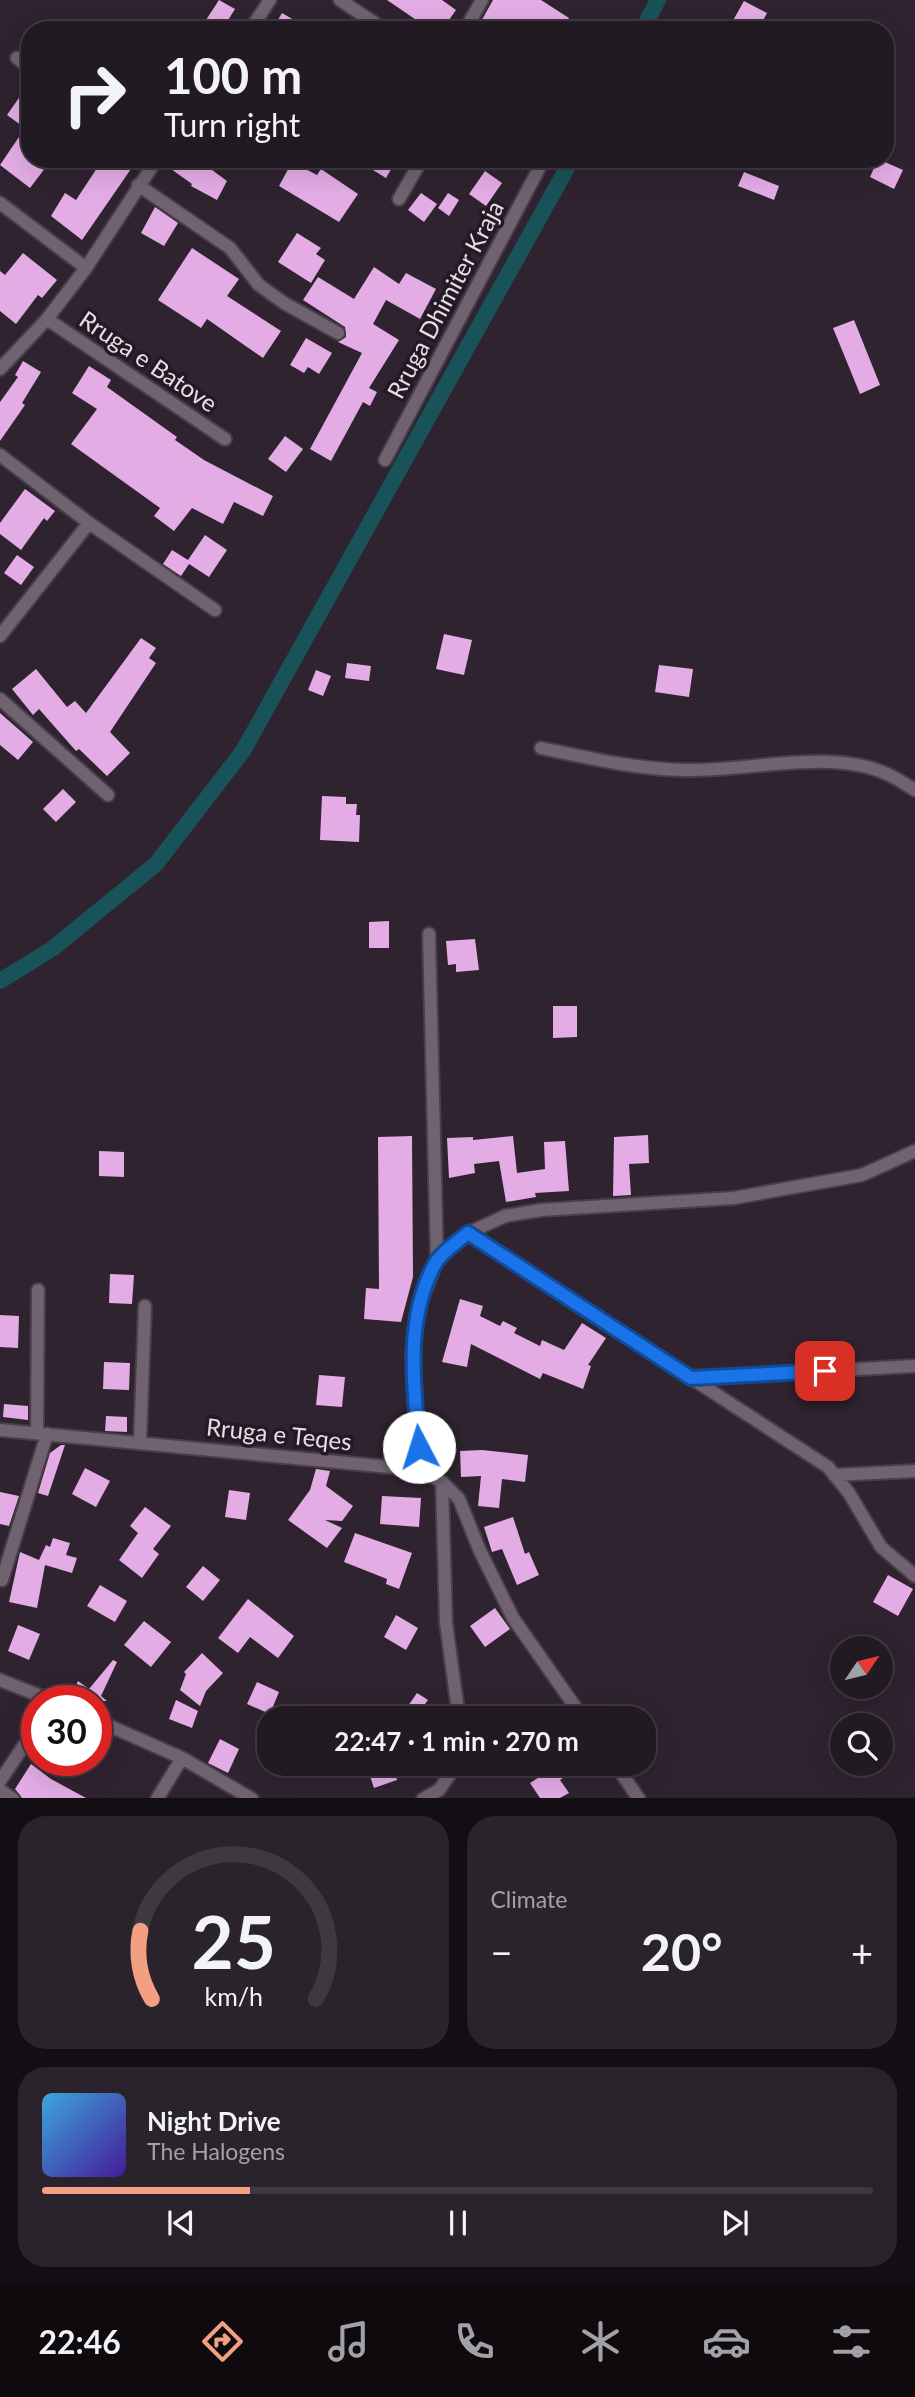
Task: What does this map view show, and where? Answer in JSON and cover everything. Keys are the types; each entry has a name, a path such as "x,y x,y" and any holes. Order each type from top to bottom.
{"street":[{"path":"256,21 270,0"},
{"path":"340,0 371,21"},
{"path":"471,21 482,0"},
{"path":"17,58 21,61"},
{"path":"0,369 47,319 86,268 149,168"},
{"path":"399,198 417,168"},
{"name":"Rruga Dhimiter Kraja","path":"385,460 539,168"},
{"path":"138,185 230,248 259,285 284,303 338,333"},
{"path":"0,204 86,268"},
{"name":"Rruga e Batove","path":"47,319 225,439"},
{"path":"1,457 89,523 215,610"},
{"path":"0,636 89,523"},
{"path":"0,699 108,795"},
{"path":"541,748 640,768 854,764 887,773 915,790"},
{"path":"421,1470 411,1354 420,1304 437,1260 429,934"},
{"path":"437,1260 468,1233 505,1216 541,1210 760,1194 862,1175 915,1151"},
{"path":"468,1233 828,1467 849,1493 881,1547 915,1576"},
{"path":"2,1580 42,1433 38,1290"},
{"path":"140,1442 145,1306"},
{"path":"691,1378 915,1366"},
{"name":"Rruga e Teqes","path":"0,1430 421,1470 442,1482 459,1499 513,1618 575,1706"},
{"path":"834,1475 915,1471"},
{"path":"442,1482 446,1623 457,1706"},
{"path":"0,1680 21,1688"},
{"path":"112,1727 182,1758 252,1798"},
{"path":"0,1781 21,1750"},
{"path":"157,1798 182,1758"},
{"path":"423,1798 440,1794 450,1776"},
{"path":"623,1776 639,1798"},
{"path":"0,1790 13,1798"}],"building":[{"path":"219,0 235,9 228,21 205,21"},
{"path":"387,0 442,0 456,10 448,21 418,21"},
{"path":"493,0 541,0 569,18 567,21 481,21"},
{"path":"744,1 767,13 763,21 733,21"},
{"path":"282,13 296,21 277,21"},
{"path":"21,95 21,125 7,115"},
{"path":"21,134 21,168 45,168 30,188 0,165"},
{"path":"894,166 903,170 894,189 870,177 874,168"},
{"path":"97,168 132,168 82,240 51,216 65,193 76,200"},
{"path":"170,168 209,168 227,181 217,200 191,186 192,184"},
{"path":"289,168 304,168 317,175 321,169 358,194 339,222 279,186"},
{"path":"370,168 392,168 386,178"},
{"path":"485,171 502,183 486,206 469,194"},
{"path":"744,172 779,186 774,200 738,186"},
{"path":"421,193 437,204 424,222 408,210"},
{"path":"448,193 459,200 449,216 438,208"},
{"path":"155,207 178,223 164,246 141,233"},
{"path":"297,233 321,248 316,254 325,260 311,283 278,262"},
{"path":"192,248 239,279 227,296 281,331 263,358 207,319 201,328 158,300"},
{"path":"23,253 57,280 42,298 38,295 16,324 0,311 0,271 5,275"},
{"path":"374,267 399,284 406,273 436,289 420,319 386,300 373,324 399,340 369,388 377,392 370,406 363,402 331,461 310,449 362,353 338,342 346,337 345,327 303,300 318,277 354,299"},
{"path":"854,320 880,385 860,394 833,328"},
{"path":"306,338 332,353 319,374 308,367 304,373 290,365"},
{"path":"23,361 41,372 22,403 25,405 0,441 0,402 18,377 15,375"},
{"path":"89,366 111,380 107,387 177,437 175,440 204,460 273,496 263,516 234,502 223,524 192,508 174,531 154,516 160,508 71,444 97,409 72,393"},
{"path":"285,436 303,449 286,472 268,459"},
{"path":"25,489 55,511 47,521 44,518 21,550 0,534 0,523"},
{"path":"205,535 227,550 209,577 189,564 181,576 163,564 172,550 188,560"},
{"path":"17,555 34,567 21,585 4,573"},
{"path":"444,634 472,640 464,675 436,669"},
{"path":"141,638 156,648 149,658 156,663 110,732 130,753 107,776 79,749 76,751 39,709 33,715 12,689 36,669 67,707 75,701 86,713"},
{"path":"347,663 371,666 369,681 345,678"},
{"path":"659,665 693,669 689,697 655,692"},
{"path":"316,670 331,676 323,696 308,690"},
{"path":"0,713 33,742 18,760 0,745"},
{"path":"63,789 76,802 56,822 43,809"},
{"path":"322,796 346,797 346,804 357,804 356,815 360,815 359,842 320,840"},
{"path":"389,921 389,948 369,948 369,922"},
{"path":"475,939 479,970 456,972 456,964 448,965 446,941"},
{"path":"553,1006 577,1006 577,1037 553,1038"},
{"path":"648,1135 649,1163 629,1164 631,1195 613,1196 614,1137"},
{"path":"412,1136 413,1277 401,1322 364,1319 366,1288 379,1289 378,1137"},
{"path":"513,1136 517,1173 545,1169 544,1142 565,1141 569,1191 535,1193 536,1197 506,1202 499,1161 474,1164 475,1173 449,1178 447,1138 473,1137 473,1140"},
{"path":"99,1151 124,1152 124,1177 99,1176"},
{"path":"110,1274 134,1275 132,1304 109,1303"},
{"path":"460,1299 483,1306 480,1316 500,1326 503,1321 517,1328 514,1333 540,1346 542,1340 564,1350 582,1323 606,1338 588,1365 591,1366 583,1389 543,1373 540,1379 471,1344 467,1367 442,1362"},
{"path":"0,1315 19,1316 18,1348 0,1347"},
{"path":"104,1362 130,1363 129,1390 103,1389"},
{"path":"319,1375 345,1377 342,1407 316,1405"},
{"path":"4,1404 28,1406 28,1420 3,1417"},
{"path":"106,1416 127,1417 127,1432 105,1431"},
{"path":"65,1445 48,1496 38,1493 50,1453"},
{"path":"482,1450 528,1455 525,1482 502,1479 499,1508 478,1506 481,1476 461,1477 460,1451"},
{"path":"85,1468 110,1481 96,1507 72,1494"},
{"path":"316,1469 330,1471 326,1486 353,1506 342,1521 325,1520 342,1528 327,1548 288,1520 310,1490"},
{"path":"229,1490 250,1493 246,1520 225,1517"},
{"path":"0,1492 19,1496 9,1526 0,1524"},
{"path":"382,1496 421,1498 419,1527 380,1524"},
{"path":"145,1507 171,1526 153,1549 159,1554 142,1578 119,1560 138,1533 130,1526"},
{"path":"513,1517 525,1554 529,1552 539,1575 517,1585 502,1549 492,1552 484,1527"},
{"path":"355,1533 412,1553 399,1589 386,1584 387,1579 344,1562"},
{"path":"53,1538 70,1543 66,1555 77,1558 72,1573 45,1565 37,1608 9,1602 20,1552 39,1560 46,1545 50,1547"},
{"path":"203,1566 220,1580 203,1601 186,1587"},
{"path":"888,1575 913,1589 898,1616 873,1602"},
{"path":"100,1585 127,1601 115,1622 87,1606"},
{"path":"248,1599 294,1636 278,1658 250,1637 238,1653 218,1638"},
{"path":"495,1608 510,1629 485,1647 470,1626"},
{"path":"396,1615 418,1628 406,1650 384,1637"},
{"path":"144,1621 171,1642 151,1667 124,1645"},
{"path":"18,1625 40,1634 29,1660 8,1651"},
{"path":"202,1653 223,1673 206,1691 200,1706 180,1690 186,1674 184,1672"},
{"path":"113,1660 117,1662 106,1685 92,1685"},
{"path":"257,1682 279,1692 273,1706 257,1706 257,1708 247,1704"},
{"path":"417,1693 428,1700 425,1704 428,1706 408,1706"},
{"path":"176,1700 198,1711 192,1728 169,1719"},
{"path":"220,1739 239,1749 228,1773 208,1763"},
{"path":"23,1776 47,1776 86,1798 22,1798 15,1789"},
{"path":"370,1776 396,1776 397,1780 374,1788"},
{"path":"541,1776 566,1776 560,1780 569,1793 560,1798 540,1798 530,1783"}],"waterway":[{"path":"647,21 658,0"},
{"path":"0,981 52,949 156,864 243,751 567,168"}],"route":[{"path":"419,1447 411,1354 420,1304 437,1260 468,1233 691,1378 825,1371"}]}
